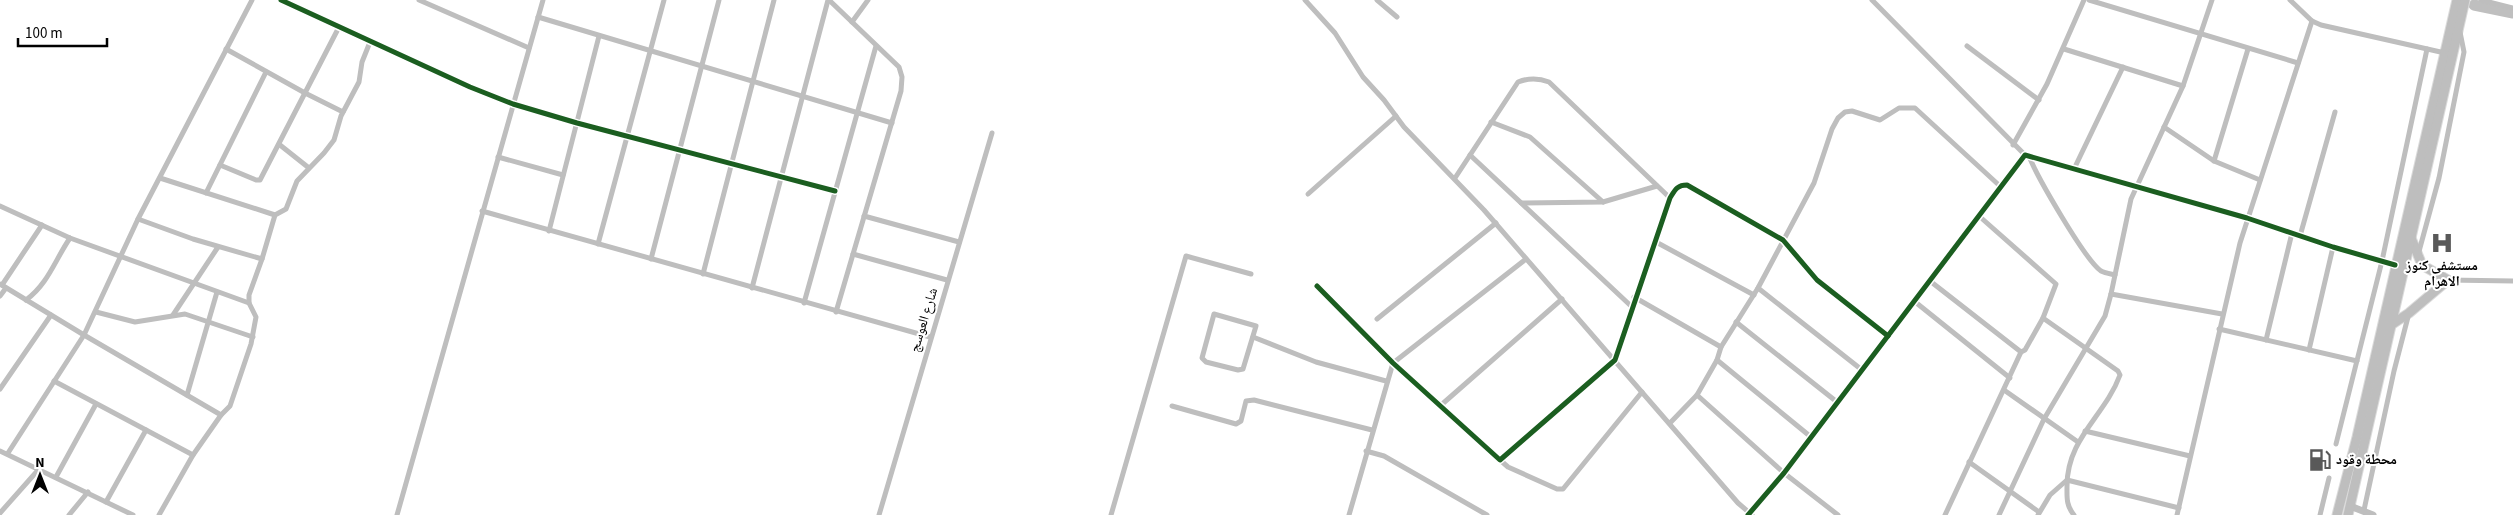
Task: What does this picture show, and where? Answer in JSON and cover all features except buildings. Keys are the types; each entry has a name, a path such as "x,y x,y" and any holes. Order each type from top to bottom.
{"highway":[{"path":"2337,515 2357,437 2457,0"},
{"path":"2349,510 2465,0"},
{"path":"2391,325 2410,313 2448,280 2430,271 2417,258 2410,238"}],"street":[{"path":"8,453 84,335 138,219 252,0"},
{"path":"281,0 370,42 513,104 577,124 835,191"},
{"path":"419,0 529,48"},
{"path":"397,515 542,0"},
{"path":"598,244 664,0"},
{"path":"650,259 703,67 719,0"},
{"path":"703,274 774,0"},
{"path":"752,288 829,0 901,72 901,91 836,312"},
{"path":"852,22 868,0"},
{"path":"1305,0 1334,33 1363,77 1411,135 1455,178 1496,223 1738,503 1750,514 1784,473 2027,155"},
{"path":"1377,0 1397,17"},
{"path":"1872,0 2014,145 2027,155 2247,218 2333,247 2395,265"},
{"path":"2014,145 2064,49 2084,0"},
{"path":"2089,0 2298,63"},
{"path":"1999,515 2044,419 2105,316 2115,276 2126,214 2136,187 2183,86 2212,0"},
{"path":"2290,0 2312,21 2321,25 2445,54"},
{"path":"2481,0 2513,8"},
{"path":"538,17 892,123"},
{"path":"2177,515 2222,314 2247,218 2312,21"},
{"path":"2417,258 2449,132 2464,52 2458,25"},
{"path":"220,165 259,180 280,145 339,27"},
{"path":"549,230 599,36"},
{"path":"159,515 193,455 221,415 230,406 253,337 256,318 249,303 250,292 275,215 286,209 295,184 331,144 343,112 359,82 362,62 370,42"},
{"path":"804,303 876,46"},
{"path":"1967,46 2039,100"},
{"path":"226,49 343,112"},
{"path":"2064,49 2183,86"},
{"path":"2214,161 2248,49"},
{"path":"2336,444 2382,261 2427,49"},
{"path":"2074,169 2123,67"},
{"path":"206,193 266,72"},
{"path":"1455,178 1518,82 1526,79 1543,80 1549,82 1670,198"},
{"path":"1670,423 1697,395 1717,360 1721,347 1758,288 1814,183 1832,129 1838,118 1848,111 1880,120 1899,108 1915,108 2001,187"},
{"path":"2300,236 2335,112"},
{"path":"1308,194 1396,116"},
{"path":"1491,122 1514,129 1530,137 1603,202"},
{"path":"2164,127 2214,161 2260,180"},
{"path":"2436,130 2449,132"},
{"name":"شارع العوسج","path":"879,515 958,242 992,133"},
{"path":"280,145 309,168"},
{"path":"1470,155 1631,306"},
{"path":"2027,155 2085,251 2100,270 2115,276"},
{"path":"498,157 563,175"},
{"path":"160,178 275,215"},
{"path":"1500,460 1615,360 1631,306 1656,242 1670,198 1676,188 1687,185 1783,240 1817,280 1888,336"},
{"path":"1520,203 1603,202 1657,186"},
{"path":"0,207 70,238 249,303"},
{"path":"482,211 930,337"},
{"path":"864,216 958,242"},
{"path":"1945,515 2021,352 2025,350 2043,318 2056,284 1979,216"},
{"path":"138,219 218,247 262,259"},
{"path":"1377,319 1496,223"},
{"path":"0,296 3,286 42,226"},
{"path":"2266,340 2292,233"},
{"path":"26,300 39,290 58,254 70,238"},
{"path":"1656,242 1754,295"},
{"path":"173,315 218,247"},
{"path":"2309,350 2333,247"},
{"path":"853,254 948,280"},
{"path":"1111,515 1186,256 1251,274"},
{"path":"1349,515 1386,381 1393,363 1526,258"},
{"path":"2448,280 2513,281"},
{"path":"1930,281 2021,352"},
{"path":"3,286 221,415"},
{"path":"1317,286 1393,363 1508,467 1557,489 1563,489 1642,392"},
{"path":"1758,288 1862,370"},
{"path":"187,394 217,292"},
{"path":"2111,294 2222,314"},
{"path":"1634,298 1721,347"},
{"path":"1440,406 1562,299"},
{"path":"1914,301 2010,378"},
{"path":"96,312 134,322 185,314 253,337"},
{"path":"2364,510 2384,414 2410,313"},
{"path":"1214,314 1254,324 1256,328 1253,338 1243,369 1238,370 1206,362 1202,358 1214,314"},
{"path":"0,390 51,315"},
{"path":"2043,318 2118,371 2120,375 2104,404 2071,454 2067,480 2067,505 2074,515"},
{"path":"1736,322 1837,402"},
{"path":"2219,329 2357,361"},
{"path":"1253,338 1316,362 1386,381"},
{"path":"1717,360 1811,437"},
{"path":"54,381 193,455"},
{"path":"2004,390 2078,442"},
{"path":"1697,395 1784,473 1838,515"},
{"path":"1172,406 1236,424 1241,421 1246,401 1254,400 1372,430"},
{"path":"56,477 96,404"},
{"path":"2372,411 2384,414"},
{"path":"106,502 146,430"},
{"path":"2085,431 2190,456"},
{"path":"0,451 8,453 133,515"},
{"path":"1366,451 1384,456 1488,515"},
{"path":"1969,462 2010,490 2039,513 2050,495 2067,480"},
{"path":"0,514 39,469"},
{"path":"2320,515 2329,478"},
{"path":"2067,480 2179,508"},
{"path":"69,515 88,492"},
{"path":"165,515 168,501"},
{"path":"2349,510 2364,510 2373,515"}],"waterway":[{"path":"2474,5 2513,13"}],"cycle path":[{"path":"281,0 470,87 513,104 577,123 835,191"},
{"path":"1748,515 1784,473 2025,155 2247,218 2333,247 2395,265"},
{"path":"1317,286 1393,363 1500,460 1615,360 1670,198 1675,190 1681,186 1687,185 1783,240 1817,280 1888,336"}],"place":[{"name":"مستشفى كنوز الاهرام","path":"2442,243"},
{"name":"محطة وقود","path":"2320,460"}]}
